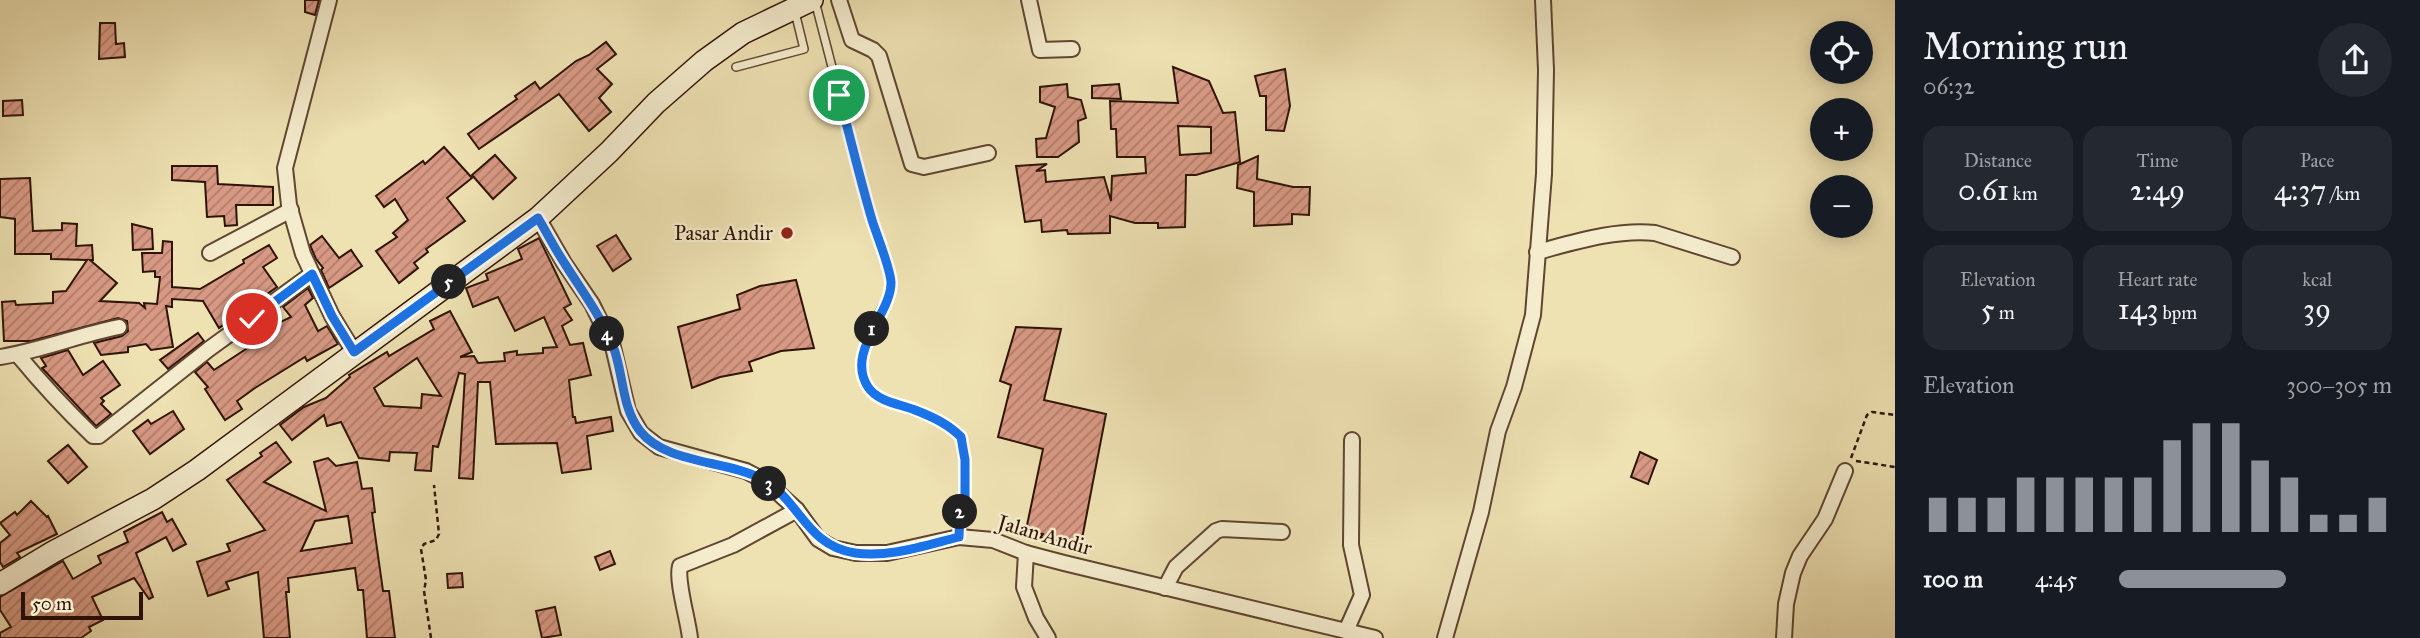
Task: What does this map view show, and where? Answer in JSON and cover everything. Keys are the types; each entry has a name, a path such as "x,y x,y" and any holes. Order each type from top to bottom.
{"main road":[{"path":"0,584 53,552 153,499 197,470 538,218 609,152 656,103 704,61 743,33 807,3"}],"street":[{"path":"329,0 285,168 291,210 303,254 332,316 354,352"},
{"path":"839,0 852,40 879,56 912,164 924,167 988,153"},
{"path":"1029,0 1040,50 1072,49"},
{"path":"1445,638 1481,513 1498,431 1514,387 1533,315 1544,174 1546,70 1543,0"},
{"path":"210,253 291,210"},
{"name":"Jalan Andir","path":"538,218 592,304 613,347 628,411 641,433 660,447 746,471 765,481 797,510 818,538 833,548 856,553 887,553 959,537 993,540 1026,553 1374,638"},
{"path":"1537,252 1591,239 1644,232 1732,257"},
{"path":"18,355 44,387 93,436 99,436 209,349 312,274"},
{"path":"0,357 18,355 119,327"},
{"path":"1346,631 1362,595 1351,545 1352,440"},
{"path":"1784,638 1786,604 1793,573 1800,556 1825,519 1845,471"},
{"path":"690,638 680,566 733,545 797,510"},
{"path":"1165,588 1176,567 1216,531 1282,532"},
{"path":"1026,553 1024,587 1036,618 1048,638"}],"lane":[{"path":"736,66 804,49 807,3"},
{"path":"807,3 891,281 887,298 873,324 862,362 863,379 870,391 882,400 940,421 961,437 965,460 965,500 960,512 959,537"}],"path":[{"path":"1895,415 1872,412 1867,415 1850,461 1895,467"},
{"path":"432,638 421,548 424,544 436,540 439,534 434,485"}],"building":[{"path":"305,0 319,0 315,15 305,12"},
{"path":"100,23 115,23 116,44 124,43 125,57 99,59"},
{"path":"606,42 616,54 597,69 612,84 599,98 611,112 589,131 559,94 479,149 468,134 517,99 515,96 535,82 540,89"},
{"path":"1173,67 1209,81 1223,113 1235,112 1240,162 1196,175 1186,175 1185,227 1158,228 1158,223 1135,223 1110,216 1110,233 1068,234 1067,230 1042,232 1041,220 1025,222 1016,166 1047,164 1036,171 1045,170 1046,182 1104,177 1111,201 1112,176 1146,173 1145,157 1117,157 1116,129 1111,129 1110,101 1178,103","holes":["1178,126 1211,127 1211,153 1180,155"]},
{"path":"1285,69 1290,106 1284,131 1266,130 1266,96 1260,96 1255,76"},
{"path":"1067,84 1068,97 1081,100 1086,118 1078,121 1079,142 1058,157 1037,157 1036,139 1046,138 1055,107 1040,102 1040,87"},
{"path":"1119,84 1121,99 1092,98 1092,86"},
{"path":"22,100 23,115 3,116 3,101"},
{"path":"444,147 472,178 447,198 465,221 426,249 428,252 414,263 418,268 399,283 376,251 397,237 393,233 408,220 395,199 384,207 376,196 423,161 425,164"},
{"path":"495,155 516,178 493,199 472,175"},
{"path":"1258,156 1257,179 1293,187 1310,187 1309,215 1292,214 1292,224 1254,226 1254,192 1237,188 1238,165"},
{"path":"172,166 217,166 218,184 273,187 273,205 236,205 237,225 225,226 224,216 207,217 205,182 172,180"},
{"path":"30,178 33,231 62,230 62,223 77,224 76,246 92,245 93,260 90,260 117,283 100,301 139,303 145,308 144,303 157,304 160,277 155,277 155,271 143,272 142,253 162,253 163,241 172,242 172,287 200,289 269,245 277,258 263,267 277,287 219,328 203,301 172,299 172,307 166,306 173,347 151,350 146,344 128,347 128,352 101,355 94,343 122,336 128,331 127,321 118,318 31,341 4,341 2,302 15,301 16,305 53,303 53,292 66,291 87,260 51,259 51,254 15,254 15,219 0,217 0,179"},
{"path":"132,224 152,229 153,249 133,250"},
{"path":"616,235 631,259 613,271 597,246"},
{"path":"322,236 339,258 351,250 362,266 329,288 321,270 323,268 310,245"},
{"path":"539,238 571,304 564,308 572,320 562,326 570,345 583,343 591,375 569,380 576,423 611,417 613,431 587,436 591,469 562,473 557,443 496,444 490,382 478,382 473,479 459,478 465,374 459,373 438,447 433,446 431,471 415,470 417,453 390,452 389,461 359,458 341,422 327,426 324,415 292,440 280,425 304,407 326,398 350,377 349,375 387,352 389,356 434,329 430,321 450,311 472,352 460,357 474,356 478,363 505,361 504,353 543,353 543,348 557,347 544,317 515,331 498,297 473,307 466,288 488,280 486,274 522,259 518,249","holes":["417,358 441,396 422,394 421,408 384,406 374,388"]},
{"path":"796,280 814,348 781,351 749,362 752,371 720,377 692,388 678,327 740,309 737,295 760,286"},
{"path":"308,288 313,298 305,305 318,331 327,326 338,344 307,361 305,357 255,388 237,401 242,409 225,420 205,389 208,387 195,372 207,362 214,370 249,347 244,340 291,317 283,307"},
{"path":"1016,327 1061,329 1044,400 1106,414 1081,544 1040,538 1043,534 1026,530 1043,449 998,437 1011,385 1000,381"},
{"path":"198,333 204,341 168,369 160,360"},
{"path":"68,350 83,375 103,361 120,385 101,398 104,401 101,404 111,414 96,426 42,368 46,366 41,358"},
{"path":"173,411 184,429 150,454 133,431 148,420 151,424"},
{"path":"276,442 291,462 264,482 326,511 314,462 328,458 336,466 357,462 362,489 372,488 375,512 372,513 383,591 389,591 395,638 367,638 363,590 358,590 355,568 288,578 289,592 286,592 290,638 264,638 258,572 226,582 229,589 208,596 197,562 230,551 227,544 265,530 227,480 262,456 260,453","holes":["348,516 352,543 301,551 315,521"]},
{"path":"68,445 87,467 68,483 48,461"},
{"path":"1640,452 1657,460 1648,484 1631,477"},
{"path":"31,501 48,516 57,534 17,553 20,557 3,567 0,562 0,543 10,535 0,523 15,512 17,515"},
{"path":"162,512 167,522 172,519 186,544 173,551 166,537 136,553 153,597 149,599 134,578 92,597 103,620 89,627 91,631 81,638 0,638 0,633 11,627 0,610 0,597 63,561 73,579 101,563 98,556 128,542 124,532"},
{"path":"610,551 615,564 600,570 595,557"},
{"path":"462,573 463,587 448,588 447,574"},
{"path":"555,607 561,635 542,638 536,611"}],"place":[{"name":"Pasar Andir","path":"787,233"}],"route":[{"path":"252,319 312,274 332,316 354,352 538,218 592,304 613,347 628,411 641,433 660,447 684,456 746,471 765,481 797,510 818,538 833,548 856,553 887,553 959,537 960,512 965,500 965,460 961,437 940,421 882,400 870,391 863,379 862,362 873,324 882,311 891,281 839,95"}]}
